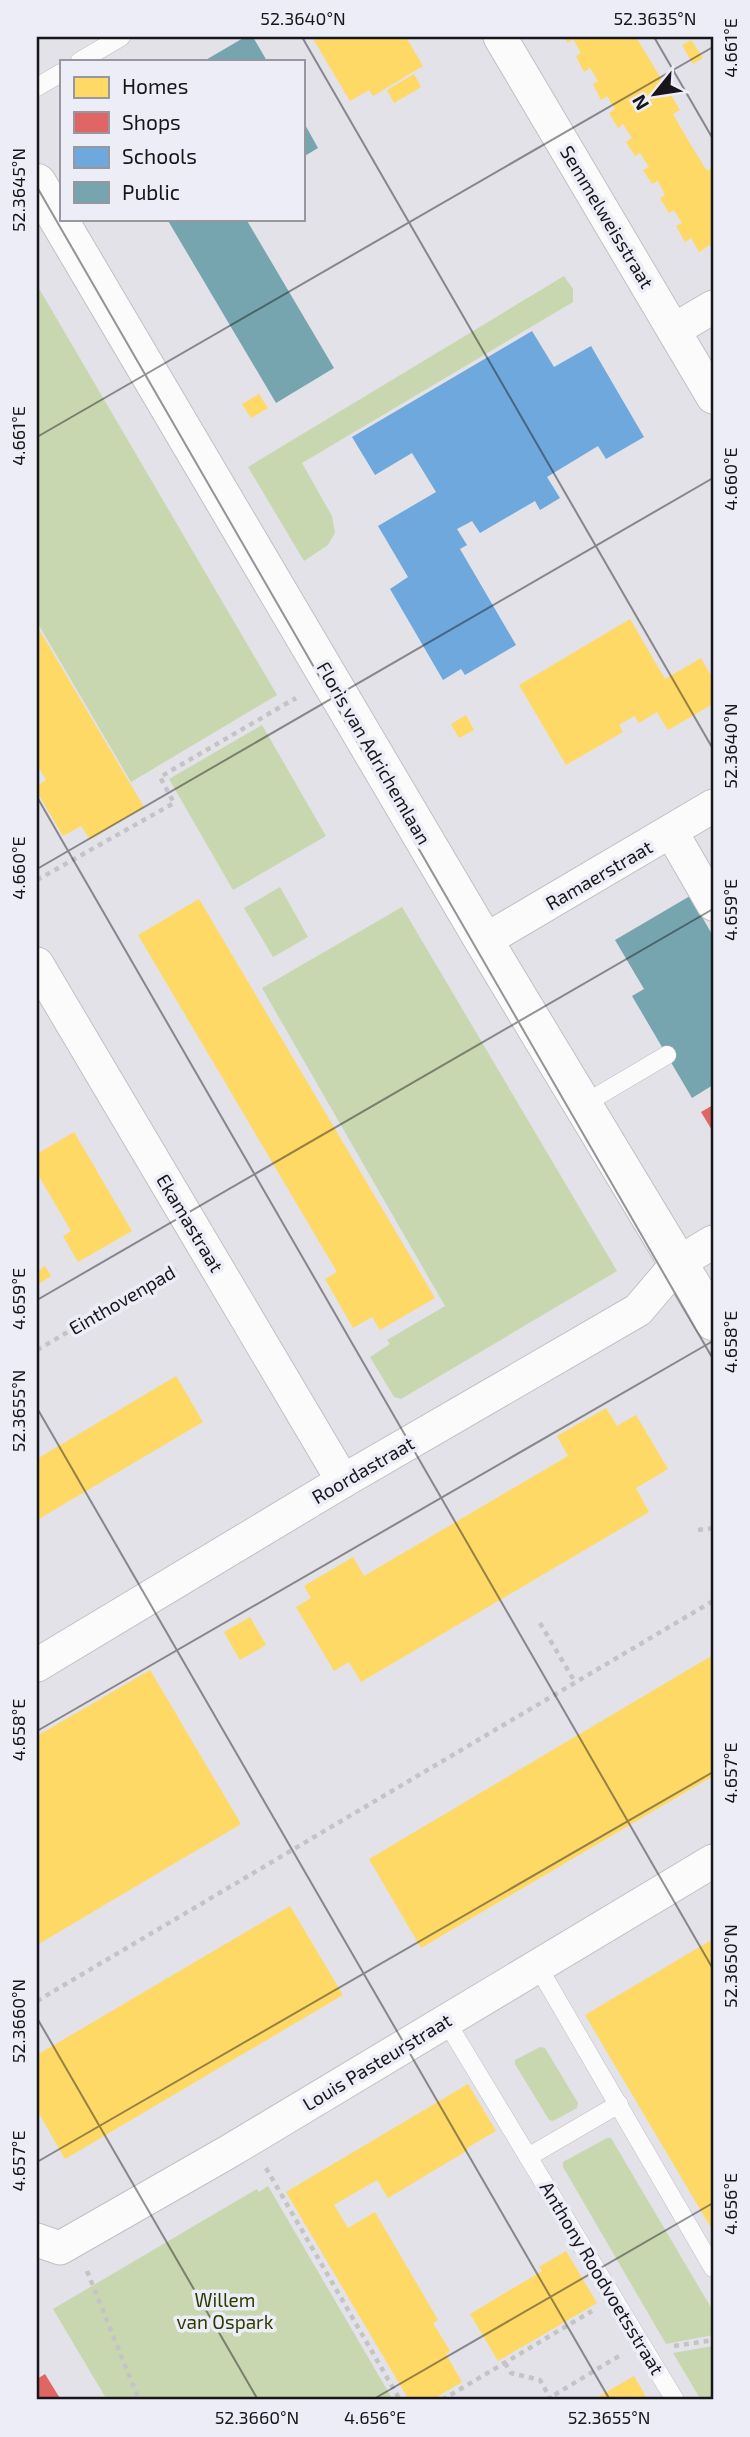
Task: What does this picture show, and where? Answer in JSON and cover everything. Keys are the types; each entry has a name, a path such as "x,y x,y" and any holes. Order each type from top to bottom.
{"street":[{"name":"Semmelweisstraat","path":"500,37 713,397"},
{"name":"Floris van Adrichemlaan","path":"37,183 484,942 713,1321"},
{"path":"674,330 713,307"},
{"name":"Ramaerstraat","path":"484,942 672,833 713,806"},
{"path":"672,833 713,904"},
{"name":"Ekamastraat","path":"37,964 344,1481"},
{"name":"Roordastraat","path":"37,1665 344,1481 638,1310 678,1263 713,1242"},
{"name":"Louis Pasteurstraat","path":"37,2240 61,2248 249,2139 713,1861"}],"lane":[{"path":"82,60 121,37"},
{"path":"37,87 60,73"},
{"path":"584,1104 667,1055"},
{"path":"537,1965 713,2268"},
{"name":"Anthony Roodvoetsstraat","path":"446,2021 675,2400"},
{"path":"528,2157 619,2104"}],"path":[{"path":"37,880 174,803 160,777 330,678"},
{"name":"Einthovenpad","path":"37,1350 207,1251"},
{"path":"698,1530 713,1528"},
{"path":"37,2001 713,1601"},
{"path":"540,1623 575,1682"},
{"path":"249,2139 400,2400"},
{"path":"74,2240 139,2400"},
{"path":"442,2400 614,2298"},
{"path":"505,2363 511,2373 540,2380 548,2399 643,2347 713,2340"}],"green space":[{"path":"564,276 573,289 573,302 302,463 332,516 335,533 328,545 304,561 248,467"},
{"path":"37,285 277,695 131,782 37,622"},
{"path":"262,725 326,836 233,890 169,779"},
{"path":"280,887 308,937 273,957 244,908"},
{"path":"402,907 617,1271 401,1399 394,1397 370,1357 390,1344 387,1340 445,1306 262,988"},
{"path":"540,2047 545,2048 578,2103 577,2108 553,2121 549,2120 515,2064 515,2060"},
{"path":"611,2138 713,2311 713,2335 666,2344 563,2167 563,2162"},
{"name":"Willem van Ospark","path":"268,2186 393,2400 107,2400 53,2309 257,2189 259,2192"},
{"path":"713,2346 713,2400 701,2400 673,2353"}],"building: Homes":[{"path":"312,37 406,37 423,66 373,96 369,90 350,101"},
{"path":"564,37 636,37 680,110 673,114 689,142 707,171 713,167 713,243 699,252 691,238 685,242 676,226 682,223 674,210 669,213 660,198 665,195 658,181 652,184 643,170 649,167 640,153 635,156 626,142 632,138 623,124 618,128 609,113 615,109 607,96 601,100 593,84 598,81 590,68 584,72 576,56 581,53 573,39 568,43"},
{"path":"691,40 703,58 693,64 682,45"},
{"path":"414,74 421,87 394,103 387,90"},
{"path":"259,394 268,408 251,418 242,404"},
{"path":"630,619 665,679 701,658 713,679 713,704 668,730 657,712 639,723 634,716 619,725 623,732 566,765 519,685"},
{"path":"37,626 144,807 90,839 81,826 63,836 37,792 37,786 46,780 37,765"},
{"path":"466,715 474,730 459,738 451,724"},
{"path":"199,899 435,1298 380,1330 372,1317 353,1328 325,1279 337,1272 138,935"},
{"path":"74,1132 132,1231 78,1262 63,1236 71,1231 37,1173 37,1154"},
{"path":"45,1266 51,1276 37,1285 37,1272"},
{"path":"176,1376 203,1422 37,1520 37,1459"},
{"path":"606,1408 617,1426 636,1415 668,1469 636,1488 649,1512 361,1682 349,1662 334,1671 296,1607 311,1598 304,1586 353,1557 364,1576 568,1456 557,1436"},
{"path":"250,1617 266,1645 240,1660 224,1632"},
{"path":"713,1655 713,1776 421,1948 369,1859"},
{"path":"150,1670 241,1824 37,1945 37,1736"},
{"path":"290,1906 343,1995 65,2159 37,2110 37,2055"},
{"path":"713,1939 713,2231 585,2015"},
{"path":"468,2084 496,2131 388,2198 377,2180 334,2205 348,2228 375,2212 438,2320 433,2323 450,2351 446,2354 462,2382 432,2400 409,2400 286,2192"},
{"path":"566,2251 597,2303 498,2361 470,2314 542,2271 539,2267"},
{"path":"634,2376 648,2400 593,2400"}],"building: Shops":[{"path":"713,1105 713,1132 701,1112"},
{"path":"45,2374 61,2400 37,2400 37,2379"}],"building: Schools":[{"path":"532,331 554,367 591,346 644,437 606,459 598,446 547,477 560,498 540,510 535,501 480,533 472,521 457,529 467,545 460,549 516,645 465,675 461,669 443,680 390,589 408,577 378,526 436,492 412,453 375,475 352,437"}],"building: Public":[{"path":"245,37 253,37 266,60 206,60"},
{"path":"304,123 318,148 304,156"},
{"path":"168,220 247,220 334,368 276,403"},
{"path":"690,896 713,936 713,1085 692,1098 632,996 644,989 615,940"}]}
